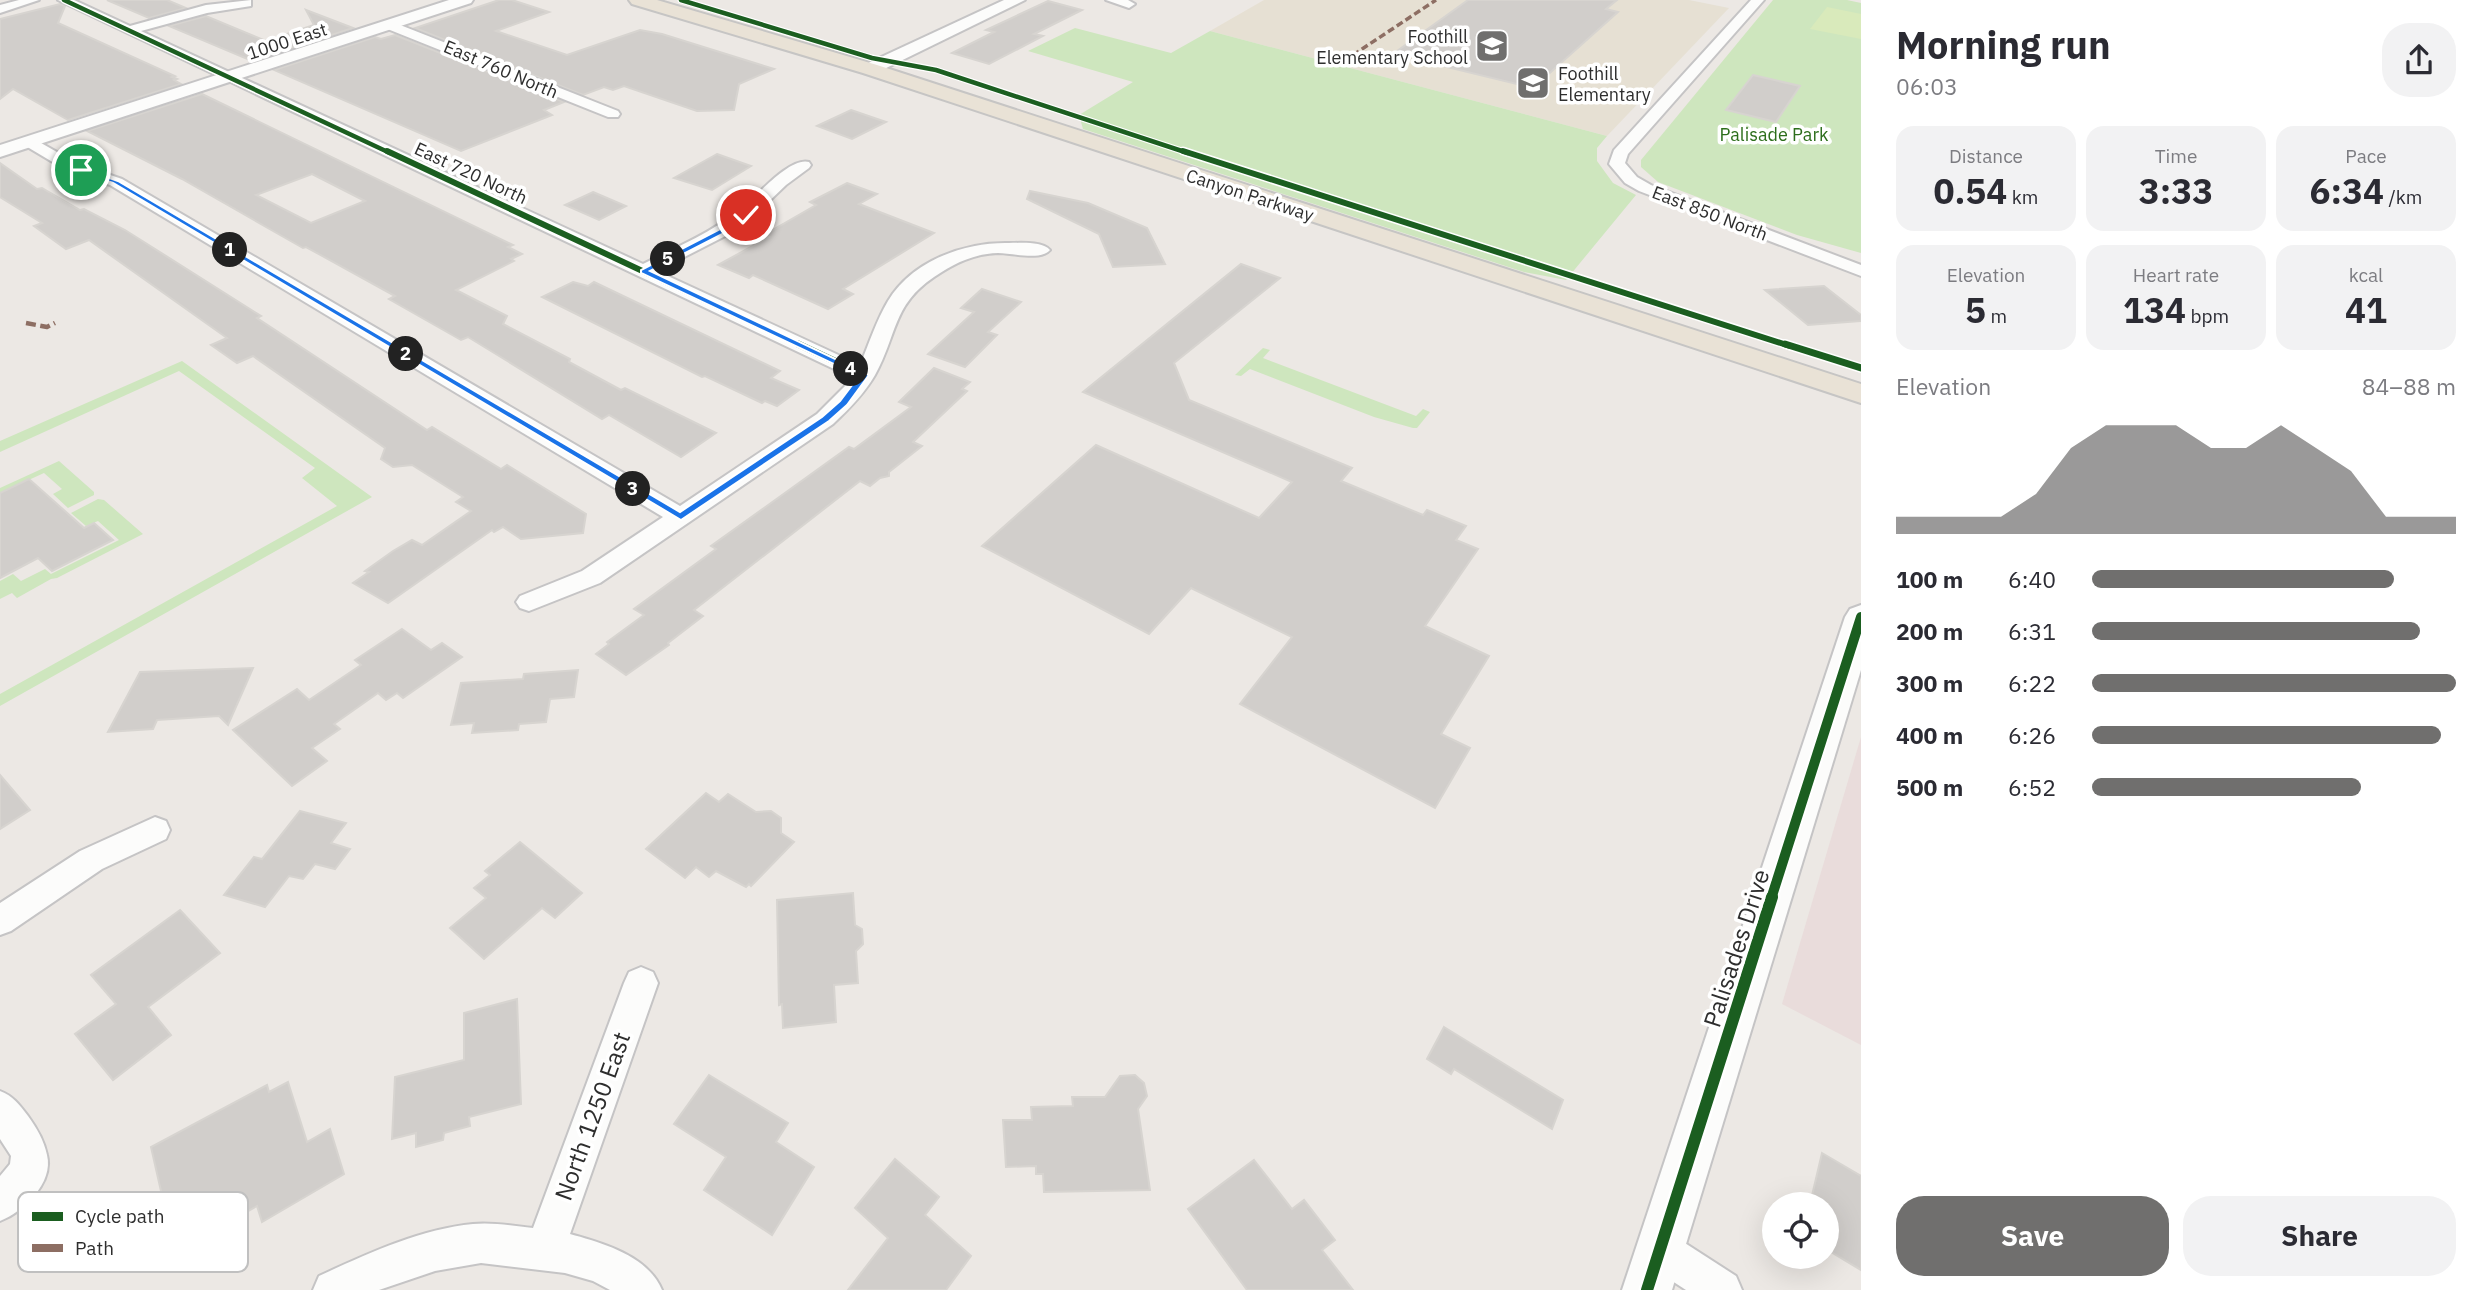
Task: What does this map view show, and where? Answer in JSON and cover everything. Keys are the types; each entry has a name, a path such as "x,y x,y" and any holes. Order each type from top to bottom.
{"highway":[{"name":"Canyon Parkway","path":"638,0 870,69 1861,394"}],"street":[{"path":"0,9 33,0"},
{"name":"East 720 North","path":"64,0 864,375"},
{"name":"1000 East","path":"0,151 465,0"},
{"path":"870,69 1017,0"},
{"path":"1112,0 1129,4"},
{"name":"East 850 North","path":"1758,0 1620,153 1617,164 1620,170 1645,188 1861,271"},
{"path":"130,30 206,9 247,3"},
{"name":"East 760 North","path":"390,25 441,44 465,58 613,114"},
{"path":"29,142 72,167 116,182 681,517"},
{"path":"644,271 735,224 803,164"},
{"path":"528,601 591,577 825,419 844,403 864,375 897,301 911,284 937,265 952,256 979,248 1041,250"},
{"name":"East 850 North","path":"1804,248 1861,260"},
{"name":"Palisades Drive","path":"1647,1290 1861,617"},
{"path":"0,921 91,860 155,830"},
{"name":"North 1250 East","path":"545,1249 641,983"},
{"path":"0,1109 31,1154 30,1168 0,1202"},
{"path":"333,1290 388,1265 473,1244 545,1249 597,1261 630,1278 642,1290"},
{"path":"1660,1250 1721,1290"}],"shaded area":[{"name":"Foothill Elementary","path":"1264,0 1689,0 1729,8 1607,136 1210,31"},
{"path":"1861,737 1861,1045 1782,1004"}],"green space":[{"name":"Palisade Park","path":"1773,0 1847,0 1861,3 1861,253 1797,235 1658,182 1641,167 1641,160"},
{"path":"1827,7 1861,14 1861,39 1810,29"},
{"path":"1075,28 1171,53 1210,31 1607,136 1597,148 1597,161 1613,183 1636,195 1566,280 1524,272 1083,129 1079,115 1133,82 1028,51"},
{"path":"1263,348 1270,350 1263,358 1416,416 1423,409 1430,412 1417,428 1413,428 1374,417 1250,369 1241,376 1235,375"},
{"path":"182,361 372,497 0,706 0,694 337,506 302,478 315,468 179,371 0,452 0,441"},
{"path":"59,461 94,492 94,495 68,508 53,494 62,489 44,473 0,493 0,488"},
{"path":"98,499 104,500 143,534 17,598 12,593 0,599 0,581 13,574 21,581 45,569 51,574 119,540 98,521 86,526 71,513"}],"building":[{"path":"107,0 167,0 186,8 149,18"},
{"path":"499,0 512,0 549,12 496,31 567,55 640,30 662,34 774,69 739,84 734,110 697,111 624,86 613,90 604,87 583,95 415,28"},
{"name":"Foothill Elementary School","path":"1468,0 1617,0 1606,9 1618,12 1533,88 1414,59 1417,56 1397,51"},
{"path":"1048,1 1082,10 1034,34 1043,36 989,64 952,53 994,32 986,30"},
{"path":"60,4 65,6 58,23 175,76 172,77 177,79 174,80 181,84 68,120 13,89 0,99 0,19"},
{"path":"306,10 353,28 252,61 169,26 206,16 266,41 314,25"},
{"path":"395,35 564,102 544,110 552,115 461,151 274,70 375,37 381,39"},
{"path":"1753,75 1800,86 1776,122 1726,110"},
{"path":"202,94 513,245 508,247 522,254 511,259 514,261 456,290 507,316 503,324 570,359 569,362 621,390 625,388 716,433 681,457 609,415 602,419 468,337 461,340 389,299 395,296 306,247 303,248 182,179 87,131","holes":["312,174 365,201 311,223 256,195"]},
{"path":"851,110 886,122 852,139 817,126"},
{"path":"717,154 751,166 712,190 674,178"},
{"path":"0,163 37,189 42,188 80,210 84,209 125,230 261,316 257,318 427,430 432,427 501,469 507,465 586,514 583,533 521,539 503,527 494,532 492,530 388,603 353,583 393,551 412,540 422,545 471,511 456,502 463,497 412,465 393,467 381,459 385,448 253,356 237,363 211,345 227,338 89,240 66,249 34,226 42,223 0,197"},
{"path":"847,183 877,194 859,204 934,233 843,289 853,294 828,309 753,275 749,278 718,265 769,237 764,235 816,205 810,202"},
{"path":"1030,191 1088,203 1147,228 1165,264 1113,267 1099,234 1027,199"},
{"path":"593,192 626,206 599,220 565,205"},
{"path":"1241,264 1280,278 1174,363 1189,400 1352,468 1341,481 1423,515 1427,510 1466,526 1456,540 1478,549 1425,626 1489,656 1441,734 1470,748 1435,808 1240,704 1292,637 1191,588 1149,634 982,546 1096,445 1259,518 1292,482 1083,392"},
{"path":"573,282 588,286 594,282 780,371 771,378 799,390 777,406 765,401 762,403 705,376 702,377 542,297"},
{"path":"1824,286 1861,315 1861,321 1808,325 1765,290"},
{"path":"982,289 1021,302 988,332 997,335 965,367 928,354 974,312 961,308"},
{"path":"934,368 970,382 962,389 967,391 913,442 922,446 889,472 889,476 880,478 870,486 860,481 694,610 703,616 668,643 669,645 626,675 596,654 609,644 607,642 644,615 634,609 716,549 711,546 849,447 854,449 911,407 899,402"},
{"path":"29,479 84,528 94,523 113,540 52,571 38,558 0,578 0,493"},
{"path":"402,629 431,650 442,643 462,657 403,698 397,693 386,700 378,693 334,724 340,729 312,748 327,761 292,786 233,730 297,689 309,700 361,665 355,660"},
{"path":"253,668 228,725 219,716 157,720 153,729 108,732 140,672"},
{"path":"578,670 574,697 550,699 546,722 519,724 518,730 472,733 474,723 451,725 461,683 523,679 524,674"},
{"path":"0,775 30,810 0,829"},
{"path":"706,793 719,802 728,794 756,812 771,811 781,818 781,833 794,842 751,886 749,884 746,887 716,871 709,877 696,867 685,878 646,849"},
{"path":"300,811 346,823 331,843 350,849 335,869 315,864 303,879 289,876 265,907 224,895 254,857 262,859"},
{"path":"520,842 582,893 555,918 542,908 484,959 450,928 486,898 474,888 490,875 485,871"},
{"path":"853,893 855,925 862,929 863,944 856,951 858,983 834,985 836,1022 783,1028 782,1004 779,1005 777,900"},
{"path":"180,910 220,953 148,1007 171,1035 113,1080 75,1034 116,1004 91,975"},
{"path":"517,999 521,1104 469,1117 470,1126 444,1133 443,1140 416,1147 416,1133 392,1139 395,1077 464,1060 464,1013"},
{"path":"1444,1027 1563,1100 1552,1129 1454,1069 1451,1074 1427,1059"},
{"path":"709,1075 788,1123 776,1142 814,1167 772,1235 704,1190 726,1157 674,1124"},
{"path":"1135,1075 1144,1083 1147,1096 1138,1109 1150,1190 1044,1192 1043,1174 1036,1174 1036,1166 1006,1167 1003,1120 1032,1120 1031,1107 1073,1106 1072,1097 1105,1097 1120,1076"},
{"path":"288,1082 307,1142 330,1129 344,1174 262,1222 257,1206 248,1211 248,1192 161,1192 151,1147 267,1085 269,1092"},
{"path":"1822,1153 1861,1176 1861,1270 1839,1257 1839,1192 1813,1192"},
{"path":"895,1159 939,1197 925,1215 971,1256 946,1290 848,1290 888,1238 855,1208"},
{"path":"1254,1160 1292,1209 1304,1200 1335,1240 1322,1250 1353,1290 1247,1290 1188,1209"}],"marked path":[{"path":"1353,55 1436,0"},
{"path":"26,323 47,327 55,323"}],"cycle path":[{"path":"64,0 864,375"},
{"path":"681,0 872,58 936,70 1364,211 1861,368"},
{"path":"1647,1290 1861,617"}],"place":[{"name":"Foothill Elementary School","path":"1492,46"},
{"name":"Foothill Elementary","path":"1533,83"}],"route":[{"path":"81,170 116,182 681,517 825,419 844,403 864,375 644,271 735,224 746,215"}]}
